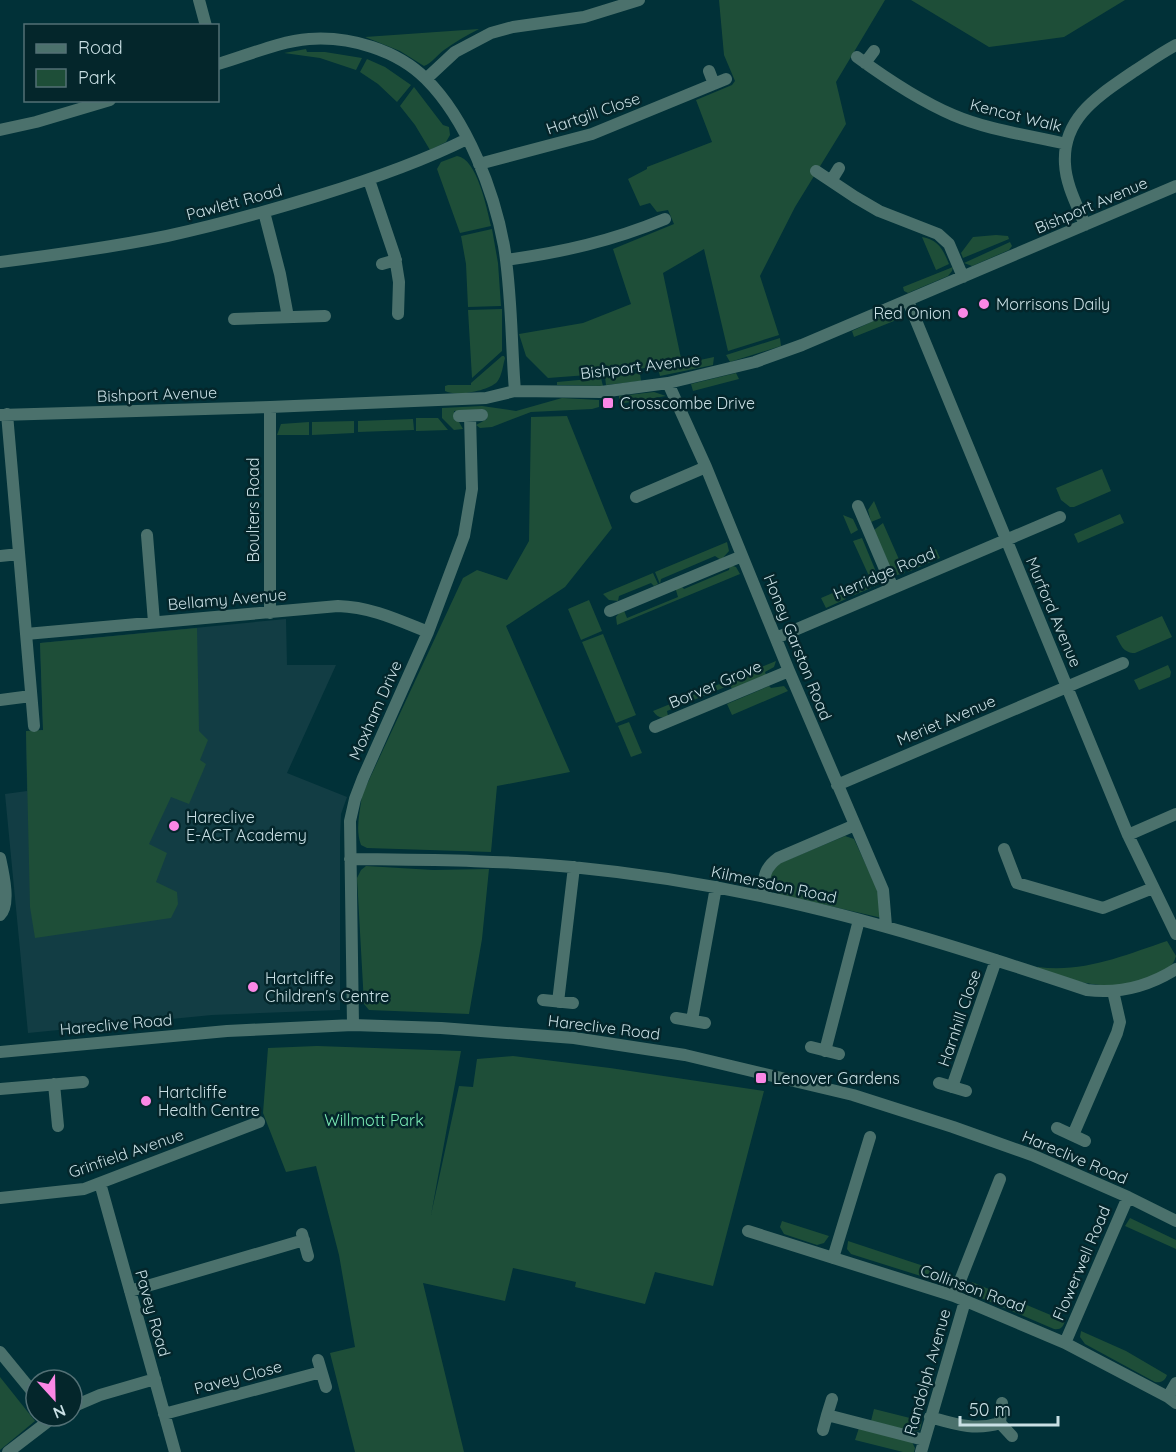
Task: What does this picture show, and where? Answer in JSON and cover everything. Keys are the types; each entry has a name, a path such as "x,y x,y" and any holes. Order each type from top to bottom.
{"street":[{"path":"199,0 205,24"},
{"path":"426,80 455,52 491,33 513,27 584,17 639,0"},
{"path":"219,64 307,39 345,40 366,44 388,54 414,69 426,80 447,105 467,139 495,208 506,260 515,391"},
{"path":"1085,225 1066,174 1066,144 1076,122 1095,98 1176,45"},
{"name":"Kencot Walk","path":"874,51 861,60 910,93 954,115 997,129 1066,144"},
{"name":"Hartgill Close","path":"479,164 592,134 720,82 709,71"},
{"path":"0,130 103,102"},
{"name":"Pawlett Road","path":"0,262 66,254 168,236 264,212 369,180 431,157 467,139"},
{"path":"831,181 839,168"},
{"path":"816,171 879,211 938,234 949,244 963,277"},
{"path":"369,180 396,260 399,282 398,314"},
{"name":"Bishport Avenue","path":"3,414 270,407 486,398 515,391 601,392 668,383 755,362 802,345 1176,186"},
{"path":"264,212 288,317"},
{"path":"646,212 651,224"},
{"path":"506,260 569,251 614,238 665,219"},
{"path":"382,264 396,260"},
{"name":"Murford Avenue","path":"908,301 1128,835 1176,934"},
{"path":"234,319 325,316"},
{"name":"Honey Garston Road","path":"668,383 706,467 789,671 883,890 886,926"},
{"name":"Boulters Road","path":"270,407 270,613"},
{"path":"3,414 19,554 34,726"},
{"name":"Moxham Drive","path":"353,1025 350,821 355,799 428,632 468,524 472,489 471,416"},
{"path":"636,497 706,467"},
{"path":"858,506 893,588"},
{"name":"Herridge Road","path":"776,638 1060,517"},
{"path":"147,535 154,622"},
{"path":"0,556 19,554"},
{"path":"610,611 742,556"},
{"name":"Bellamy Avenue","path":"26,634 332,606 358,607 384,614 428,632"},
{"name":"Meriet Avenue","path":"837,785 1123,663"},
{"name":"Borver Grove","path":"655,727 789,671"},
{"path":"0,700 31,696"},
{"path":"1128,835 1176,814"},
{"path":"762,896 765,872 770,864 778,858 855,825"},
{"path":"1004,849 1017,883 1103,908 1153,888"},
{"path":"0,858 6,901 4,911 0,915"},
{"name":"Kilmersdon Road","path":"350,859 435,860 574,867 716,887 886,926 1087,990 1113,991 1145,984 1176,969"},
{"path":"558,1002 574,867"},
{"path":"692,1020 716,887"},
{"path":"825,1051 859,920"},
{"name":"Harnhill Close","path":"952,1087 996,960"},
{"path":"1073,1135 1117,1033 1120,1022 1113,991"},
{"path":"543,1000 573,1004"},
{"path":"676,1018 705,1023"},
{"name":"Hareclive Road","path":"0,1052 227,1031 353,1025 441,1028 574,1038 685,1055 853,1095 1032,1155 1128,1197 1176,1221"},
{"path":"811,1047 839,1054"},
{"path":"0,1089 83,1082"},
{"path":"939,1083 966,1091"},
{"path":"54,1084 58,1126"},
{"name":"Grinfield Avenue","path":"0,1198 69,1191 100,1183 259,1122"},
{"path":"1057,1128 1085,1141"},
{"path":"833,1258 870,1137"},
{"name":"Randolph Avenue","path":"922,1446 960,1298 1000,1179"},
{"name":"Pavey Road","path":"100,1183 175,1452"},
{"name":"Flowerwell Road","path":"1065,1343 1128,1197"},
{"name":"Collinson Road","path":"748,1231 960,1298 1065,1343 1172,1400"},
{"path":"130,1291 303,1237 308,1256"},
{"path":"0,1352 24,1381"},
{"path":"318,1360 326,1387"},
{"name":"Pavey Close","path":"164,1414 321,1372"},
{"path":"84,1402 154,1379"},
{"path":"1172,1400 1176,1383"},
{"path":"823,1430 832,1399"},
{"path":"1000,1424 1002,1403"},
{"path":"827,1415 922,1446"},
{"path":"930,1417 971,1428 986,1428 1000,1424"},
{"path":"1000,1424 1012,1436"},
{"path":"8,1452 38,1428"}],"shaded area":[{"name":"Hareclive E-ACT Academy","path":"286,619 287,665 336,665 287,773 347,797 341,814 340,838 340,1010 212,1015 28,1033 5,794 27,791 26,731 43,730 40,643"}],"green space":[{"path":"719,0 885,0 836,82 846,124 795,207 760,276 779,335 728,351 704,249 663,273 682,363 601,374 548,378 526,356 519,334 583,323 631,304 613,249 674,224 668,210 657,212 650,203 640,206 628,179 647,167 712,142 696,100 732,85 735,81 724,55"},
{"path":"911,0 1125,0 1064,37 989,47"},
{"path":"479,29 448,47 424,66 400,51 365,37"},
{"path":"306,49 307,52 325,52 362,58 356,70 320,58 284,53"},
{"path":"367,59 385,67 411,85 397,102 378,84 360,72"},
{"path":"414,87 443,125 449,127 450,135 446,142 430,150 400,106"},
{"path":"457,156 470,165 480,185 491,226 460,233 437,169 441,162"},
{"path":"492,229 498,263 501,306 468,307 466,264 461,236"},
{"path":"1008,236 1009,239 963,258 961,253 973,237"},
{"path":"922,237 932,240 939,246 949,264 936,270"},
{"path":"1010,242 1012,246 1009,250 972,266 964,263"},
{"path":"953,267 948,276 908,293 904,291 903,287"},
{"path":"502,309 502,351 472,378 468,310"},
{"path":"889,310 894,321 854,337 852,331 886,315"},
{"path":"780,338 781,346 730,362 726,355"},
{"path":"502,356 505,358 501,374 493,385 464,393 445,391 445,386 448,385 471,385"},
{"path":"714,357 713,365 660,376 658,369"},
{"path":"640,373 641,381 606,385 605,377"},
{"path":"736,373 739,379 693,391 691,384"},
{"path":"601,378 603,386 557,385 557,382"},
{"path":"654,392 666,396 619,404 619,396"},
{"path":"562,398 599,400 599,407 531,412 492,427 480,428 476,425 487,419 486,410 454,411 454,420 459,422 463,429 454,430 442,418 442,408 482,406 516,411"},
{"path":"567,416 612,528 565,587 506,626 570,772 497,786 491,852 367,848 361,845 358,833 362,795 463,578 477,570 507,580 529,541 531,417"},
{"path":"416,418 438,418 448,430 416,431"},
{"path":"413,419 414,430 358,432 358,421"},
{"path":"354,421 354,433 312,435 312,422"},
{"path":"309,422 309,435 277,435 281,424"},
{"path":"1102,469 1111,491 1074,507 1070,507 1061,500 1056,488"},
{"path":"874,501 881,518 871,522 868,510"},
{"path":"1120,514 1124,523 1078,543 1074,534"},
{"path":"843,515 853,519 858,530 851,534"},
{"path":"883,523 905,573 897,575 892,572 874,530"},
{"path":"862,538 879,579 879,584 874,587 853,541"},
{"path":"727,542 729,551 721,560 715,556 661,579 660,584 655,572"},
{"path":"936,549 940,558 908,572 904,562"},
{"path":"730,565 736,567 740,574 617,625 616,617 623,608 627,618 678,597 675,587 680,585 684,589 729,570"},
{"path":"653,573 658,584 654,586 651,583 619,596 618,601 609,600 603,594"},
{"path":"867,579 871,588 852,596 848,586"},
{"path":"842,589 846,599 826,608 821,598"},
{"path":"589,600 602,631 581,640 568,609"},
{"path":"1162,616 1172,637 1135,653 1123,648 1116,636"},
{"path":"197,628 199,731 208,740 200,760 206,764 189,804 171,797 149,844 167,853 156,882 177,892 178,904 171,918 35,938 30,907 26,731 43,730 40,643"},
{"path":"603,634 636,715 616,723 582,642"},
{"path":"776,661 774,667 765,672 766,675 732,689 730,685 667,711 668,716 659,717 653,711"},
{"path":"1168,665 1171,672 1170,677 1139,690 1134,680"},
{"path":"769,686 771,688 784,686 788,691 732,715 727,704"},
{"path":"629,722 642,753 631,757 618,726"},
{"path":"845,836 854,839 877,889 882,918 778,894 770,885 769,877 778,864"},
{"path":"366,866 433,870 489,869 482,939 469,1014 369,1010 364,1004 357,878"},
{"path":"1167,941 1176,956 1171,965 1163,971 1125,984 1097,985 1038,969 1038,967 1088,965"},
{"name":"Willmott Park","path":"317,1046 461,1051 431,1215 459,1086 473,1087 477,1059 513,1056 764,1091 713,1286 655,1272 645,1304 575,1287 576,1282 513,1268 505,1301 423,1283 464,1452 355,1452 330,1353 355,1347 339,1255 316,1166 286,1172 263,1113 268,1048"},
{"path":"1130,1218 1176,1240 1176,1249 1125,1226"},
{"path":"782,1221 829,1236 824,1243 817,1245 784,1234 780,1227"},
{"path":"848,1241 954,1276 949,1282 943,1283 851,1254 847,1249"},
{"path":"972,1282 1065,1321 1060,1328 1054,1329 974,1295 970,1290"},
{"path":"1081,1331 1126,1351 1167,1375 1166,1377 1162,1381 1155,1382 1085,1344 1080,1337"},
{"path":"0,1377 24,1407 24,1428 27,1428 0,1450"},
{"path":"874,1409 922,1421 920,1430 912,1432 871,1421"},
{"path":"859,1428 912,1442 914,1452 903,1452 855,1440"}],"place":[{"name":"Morrisons Daily","path":"984,304"},
{"name":"Red Onion","path":"963,313"},
{"name":"Crosscombe Drive","path":"608,403"},
{"name":"Hareclive E-ACT Academy","path":"174,826"},
{"name":"Hartcliffe Children's Centre","path":"253,987"},
{"name":"Lenover Gardens","path":"761,1078"},
{"name":"Hartcliffe Health Centre","path":"146,1101"}]}
